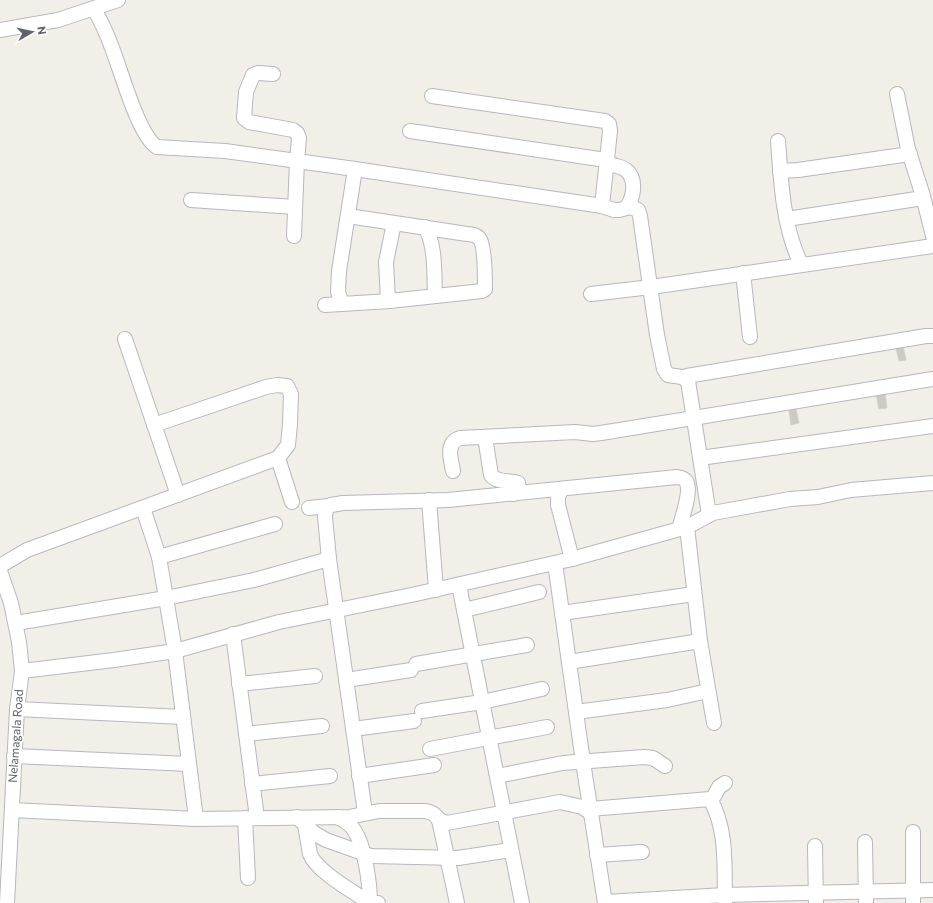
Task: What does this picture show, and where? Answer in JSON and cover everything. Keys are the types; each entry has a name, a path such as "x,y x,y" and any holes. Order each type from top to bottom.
{"street":[{"path":"0,30 58,20 118,0"},
{"path":"94,9 104,27 142,128 148,138 157,147 224,151 602,206 614,210 631,207 638,210 651,287 657,335 664,369 668,376 685,378 687,376 933,336"},
{"path":"273,74 258,73 253,75 246,92 244,118 249,122 293,130 297,133 299,138 294,236"},
{"path":"897,94 910,154 924,198 933,236"},
{"path":"432,96 605,121 610,127 602,206"},
{"path":"410,131 606,160 610,164 626,170 632,178 632,198 626,208"},
{"path":"778,141 780,171 790,238 800,264"},
{"path":"780,171 798,170 910,154"},
{"path":"342,304 339,298 338,285 355,169"},
{"path":"787,219 924,198"},
{"path":"191,200 295,207"},
{"path":"325,305 388,301 484,290 483,249 480,239 472,235 348,216"},
{"path":"388,301 386,262 394,223"},
{"path":"425,227 432,247 436,296"},
{"path":"591,294 651,287 800,264 933,246"},
{"path":"743,273 750,337"},
{"path":"125,339 178,495"},
{"path":"685,378 688,382 709,516"},
{"path":"453,471 450,448 453,442 460,438 575,432 593,434 933,379"},
{"path":"0,566 27,550 278,458 288,445 290,394 287,386 277,385 266,387 154,425"},
{"path":"700,458 933,426"},
{"path":"485,437 491,475 495,479 518,483 519,489 513,494"},
{"path":"278,458 292,502"},
{"path":"309,508 343,503 429,500 513,494 678,477 683,478 687,484 683,528 714,723"},
{"path":"22,671 175,651 279,622 436,590 572,559 683,528 713,513 735,508 790,499 818,497 850,490 933,483"},
{"path":"562,489 558,496 558,505 572,559"},
{"path":"429,500 436,590"},
{"path":"330,506 326,508 324,515 335,611 365,814"},
{"path":"143,508 159,556 175,651 196,819"},
{"path":"159,556 275,524"},
{"path":"16,623 166,598 254,580 329,559"},
{"path":"555,563 583,762 605,903 725,899 913,897 933,890"},
{"name":"Nelamagala Road","path":"0,572 4,590 16,623 22,671 17,709 12,810 5,895"},
{"path":"459,585 522,903"},
{"path":"464,610 539,592"},
{"path":"562,613 694,594"},
{"path":"233,634 252,784 248,878"},
{"path":"569,662 700,641"},
{"path":"346,680 527,645"},
{"path":"240,684 315,676"},
{"path":"353,729 542,689"},
{"path":"576,712 667,700 708,691"},
{"path":"17,709 183,717"},
{"path":"246,734 322,726"},
{"path":"430,749 546,727"},
{"path":"14,756 189,764"},
{"path":"497,776 556,764 648,757 665,766"},
{"path":"359,776 434,766"},
{"path":"252,784 330,776"},
{"path":"438,820 447,823 563,802 591,811 710,799 713,798 719,787 725,783"},
{"path":"710,799 720,824 724,854 725,899"},
{"path":"12,810 196,819 251,818 301,821 348,817 379,811 425,811 434,814 438,820 457,903"},
{"path":"337,817 347,822 355,831 363,853 370,891 370,903"},
{"path":"301,821 314,833 326,840 371,856 458,858 512,850"},
{"path":"301,821 310,854 319,868 370,903 378,903"},
{"path":"913,832 913,897"},
{"path":"865,842 866,897"},
{"path":"815,846 816,898"},
{"path":"597,855 642,852"}],"building":[{"path":"903,346 906,360 899,361 896,348"},
{"path":"885,393 887,408 879,409 876,394"},
{"path":"796,409 799,423 791,425 789,410"}]}
